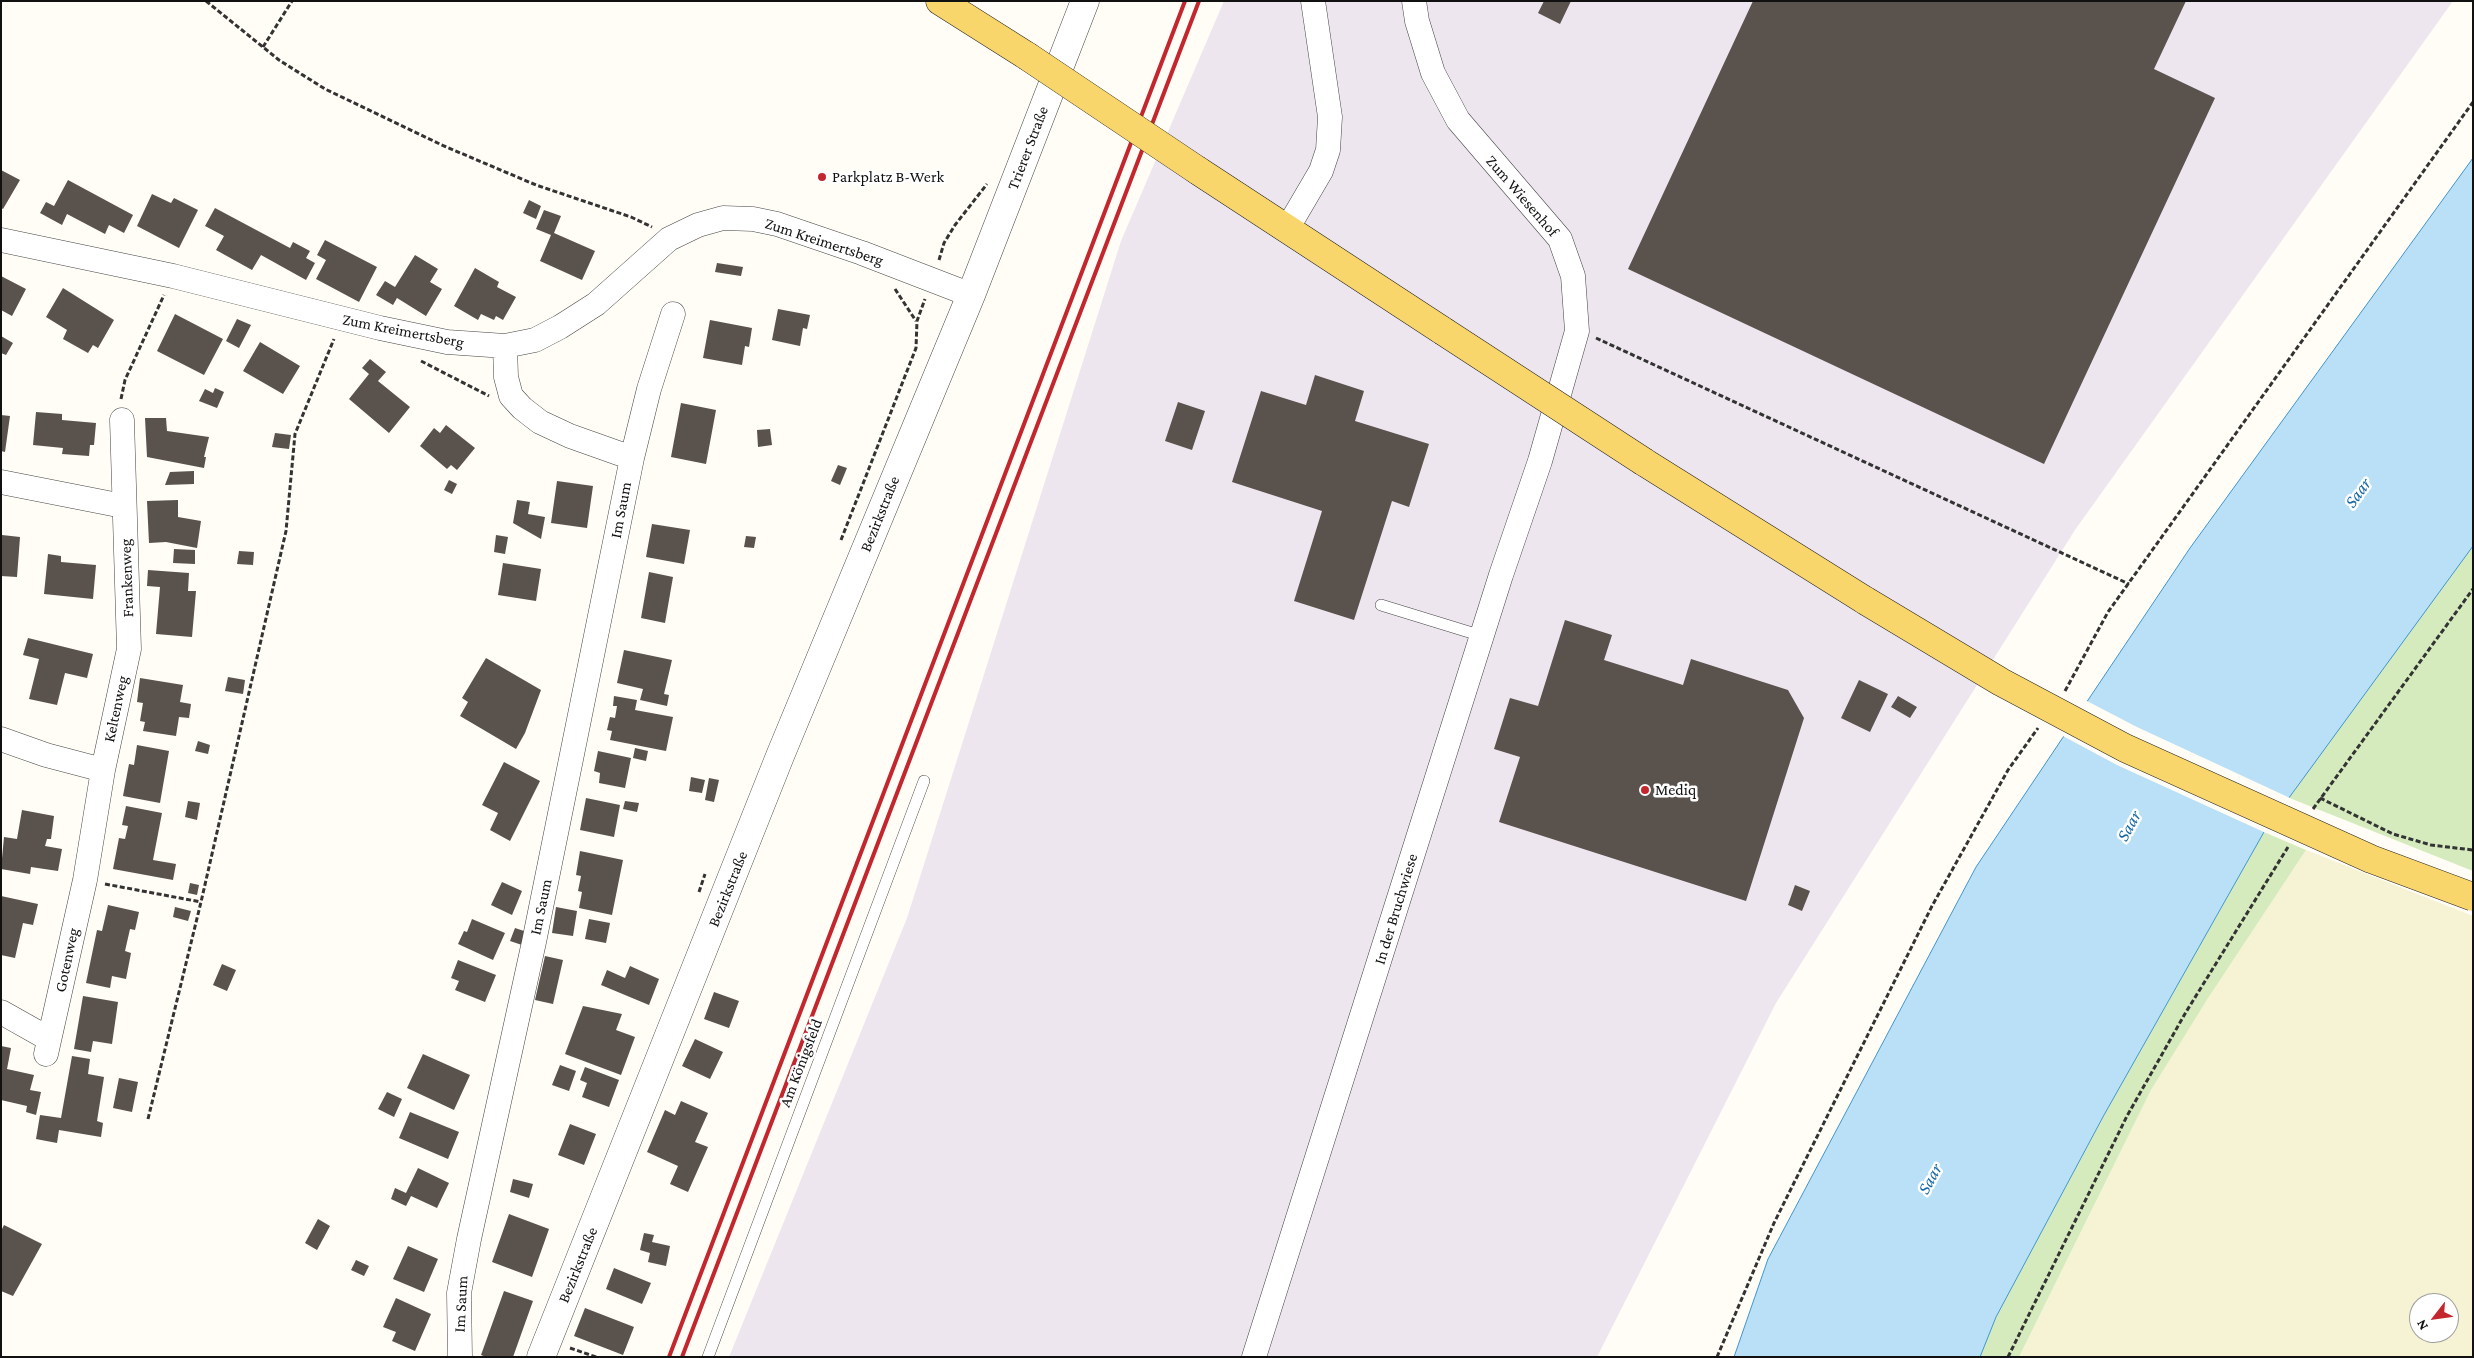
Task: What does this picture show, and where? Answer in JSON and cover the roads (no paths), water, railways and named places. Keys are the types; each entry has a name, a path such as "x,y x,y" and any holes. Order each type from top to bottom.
{"main road":[{"path":"940,1 1027,56 1197,170 1644,462 1866,602 2001,682 2125,748 2371,859 2473,897"}],"street":[{"name":"Trierer Straße","path":"918,423 971,295 1085,1"},
{"path":"1287,229 1321,171 1328,150 1330,117 1313,1"},
{"name":"Zum Wiesenhof","path":"1414,1 1417,21 1433,73 1458,120 1560,239 1573,276 1577,331 1540,461"},
{"name":"Zum Kreimertsberg","path":"1,240 173,276 342,319 447,342 505,346 535,340 560,327 596,304 669,240 698,225 723,218 753,219 818,237 971,295"},
{"name":"Im Saum","path":"460,1357 459,1293 468,1238 534,942 632,458 649,389 673,314"},
{"path":"505,346 506,377 511,396 522,408 540,422 632,458"},
{"name":"Frankenweg","path":"122,420 129,649"},
{"name":"Bezirkstraße","path":"541,1357 784,747 918,423"},
{"name":"In der Bruchwiese","path":"1254,1357 1482,636 1540,461"},
{"path":"1,482 124,506"},
{"name":"Keltenweg","path":"85,880 103,770 129,649"},
{"path":"1,739 46,755 103,770"},
{"name":"Gotenweg","path":"1,1012 48,1046 85,880"}],"lane":[{"path":"1381,605 1482,636"},
{"name":"Am Königsfeld","path":"708,1357 924,782"}],"water":[{"name":"Saar","path":"2473,158 2473,546 2264,832 2104,1115 1996,1317 1980,1357 1734,1357 1768,1259 1976,867 2190,548"}],"railway":[{"path":"669,1357 1185,1"},
{"path":"682,1357 1199,1"}],"place":[{"name":"Parkplatz B-Werk","path":"822,177"},
{"name":"Mediq","path":"1645,790"}]}
